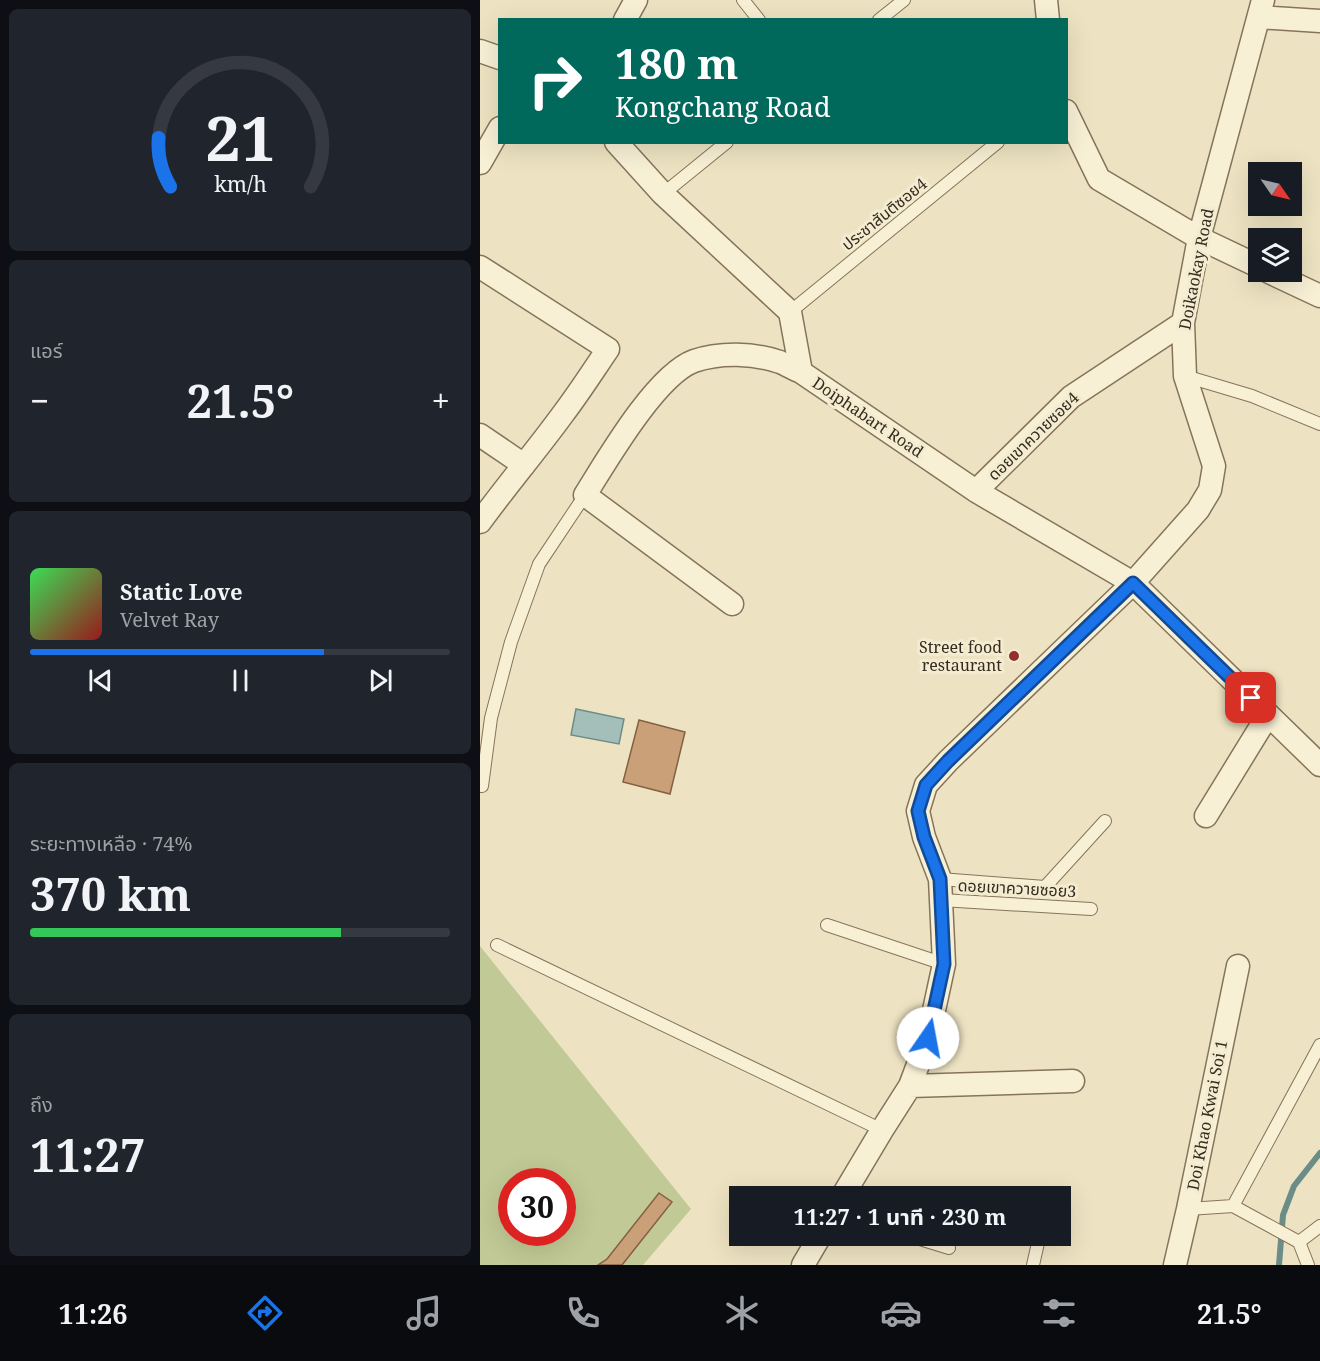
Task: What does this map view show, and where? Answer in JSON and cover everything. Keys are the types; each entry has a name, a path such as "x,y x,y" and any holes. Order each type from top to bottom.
{"street":[{"path":"626,18 636,0"},
{"path":"1046,0 1048,18"},
{"path":"1261,9 1320,21"},
{"name":"Doikaokay Road","path":"849,1186 910,1086 928,1038 944,964 940,890 918,811 926,785 948,761 1133,583 1198,510 1210,490 1214,466 1185,376 1183,323 1199,238 1261,9"},
{"path":"480,51 498,57"},
{"path":"1068,115 1098,179 1199,238 1248,261"},
{"path":"480,163 498,132"},
{"path":"618,144 663,194 790,312"},
{"path":"480,267 608,349 565,412 480,522"},
{"path":"1290,282 1320,296"},
{"name":"Doiphabart Road","path":"790,312 801,372 976,491 1133,583 1320,765"},
{"name":"ดอยเขาควายซอย4","path":"976,491 1071,396 1183,323"},
{"path":"732,604 585,495 641,410 669,378 693,362 722,355 749,356 779,362 801,372"},
{"path":"480,435 524,465"},
{"path":"1206,816 1268,715"},
{"name":"Doi Khao Kwai Soi 1","path":"1175,1265 1238,966"},
{"path":"910,1086 1073,1081"},
{"path":"803,1265 814,1246"}],"lane":[{"path":"742,0 757,18"},
{"path":"882,18 904,0"},
{"path":"663,194 725,144"},
{"name":"ประชาสันติซอย4","path":"790,312 996,144"},
{"path":"1185,376 1252,396 1320,424"},
{"path":"482,786 491,718 515,631 539,564 585,495"},
{"path":"940,890 1045,887 1105,820"},
{"name":"ดอยเขาควายซอย3","path":"940,890 1092,909"},
{"path":"827,926 944,964"},
{"path":"497,945 882,1130"},
{"path":"1233,1206 1320,1045"},
{"path":"1188,1209 1233,1206 1299,1242 1308,1265"},
{"path":"1299,1242 1320,1227"},
{"path":"942,1246 949,1248"},
{"path":"1033,1265 1037,1246"}],"green space":[{"path":"480,946 691,1209 643,1265 480,1265"}],"water":[{"path":"576,709 624,719 619,744 571,735"}],"building":[{"path":"639,720 685,732 670,794 623,782"},
{"path":"659,1193 672,1202 622,1265 598,1265 607,1259"}],"waterway":[{"path":"1279,1265 1283,1215 1294,1186 1320,1153"}],"place":[{"name":"Street food restaurant","path":"1014,656"}],"route":[{"path":"928,1038 944,964 940,879 924,837 918,811 926,785 948,761 1133,583 1251,698"}]}
